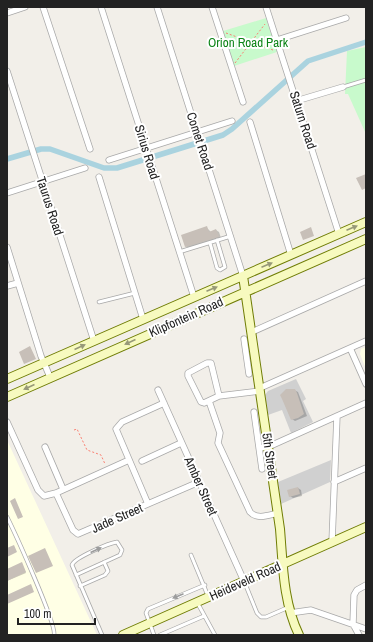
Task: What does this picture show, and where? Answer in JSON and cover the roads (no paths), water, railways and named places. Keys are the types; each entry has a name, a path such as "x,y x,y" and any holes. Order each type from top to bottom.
{"main road":[{"name":"Klipfontein Road","path":"7,379 366,222"},
{"name":"Klipfontein Road","path":"7,396 366,239"},
{"name":"5th Street","path":"243,276 278,513 282,564 290,610 300,635"},
{"name":"Heideveld Road","path":"123,635 366,527"}],"street":[{"path":"7,13 25,7"},
{"path":"43,7 90,149"},
{"name":"Sirius Road","path":"100,7 194,297"},
{"name":"Comet Road","path":"157,7 243,276"},
{"path":"212,7 243,102"},
{"name":"Saturn Road","path":"266,7 339,234"},
{"path":"277,40 346,18"},
{"name":"Taurus Road","path":"7,71 94,341"},
{"path":"296,101 343,87"},
{"path":"109,160 147,151 232,121"},
{"path":"250,122 291,255"},
{"path":"7,194 85,168"},
{"path":"99,177 143,319"},
{"path":"7,247 44,363 50,377"},
{"path":"252,332 366,281"},
{"path":"7,286 18,283"},
{"path":"244,339 249,374"},
{"path":"219,396 211,363 207,363 190,371 188,376 198,400 204,403 219,396 260,390 366,341"},
{"path":"350,348 366,384"},
{"path":"247,359 256,358"},
{"name":"Amber Street","path":"158,390 244,581"},
{"path":"209,401 220,433 218,443 250,512 258,517 278,513"},
{"path":"148,504 116,429 122,422 164,403"},
{"path":"259,448 268,447 366,403"},
{"path":"254,412 262,469"},
{"path":"332,542 337,416"},
{"path":"7,422 39,492 44,496 56,493 129,460"},
{"path":"142,461 181,442"},
{"path":"45,447 63,490"},
{"path":"334,482 366,468"},
{"name":"Jade Street","path":"56,493 73,530 78,534 200,482"},
{"path":"359,635 353,624 355,593 366,585"},
{"path":"290,610 311,610 366,629"}],"lane":[{"path":"343,87 366,80"},
{"path":"179,252 231,236"},
{"path":"210,242 217,268 220,270 225,267 217,240"},
{"path":"99,302 135,292"},
{"path":"7,517 24,553 54,625 54,635"},
{"path":"76,574 121,553 122,550 117,542 76,560 72,565 102,635"},
{"path":"191,555 205,585 208,597"},
{"path":"80,586 105,575 108,571 106,561"},
{"path":"244,581 257,613 261,617 290,610"},
{"path":"154,635 146,614 151,608 205,585"},
{"path":"198,602 215,635"},
{"path":"160,635 204,616"}],"waterway":[{"path":"7,159 41,149 50,149 104,168 117,168 223,135 232,129 308,61 366,42"}],"park label":[{"name":"Orion Road Park","path":"248,42"}]}
